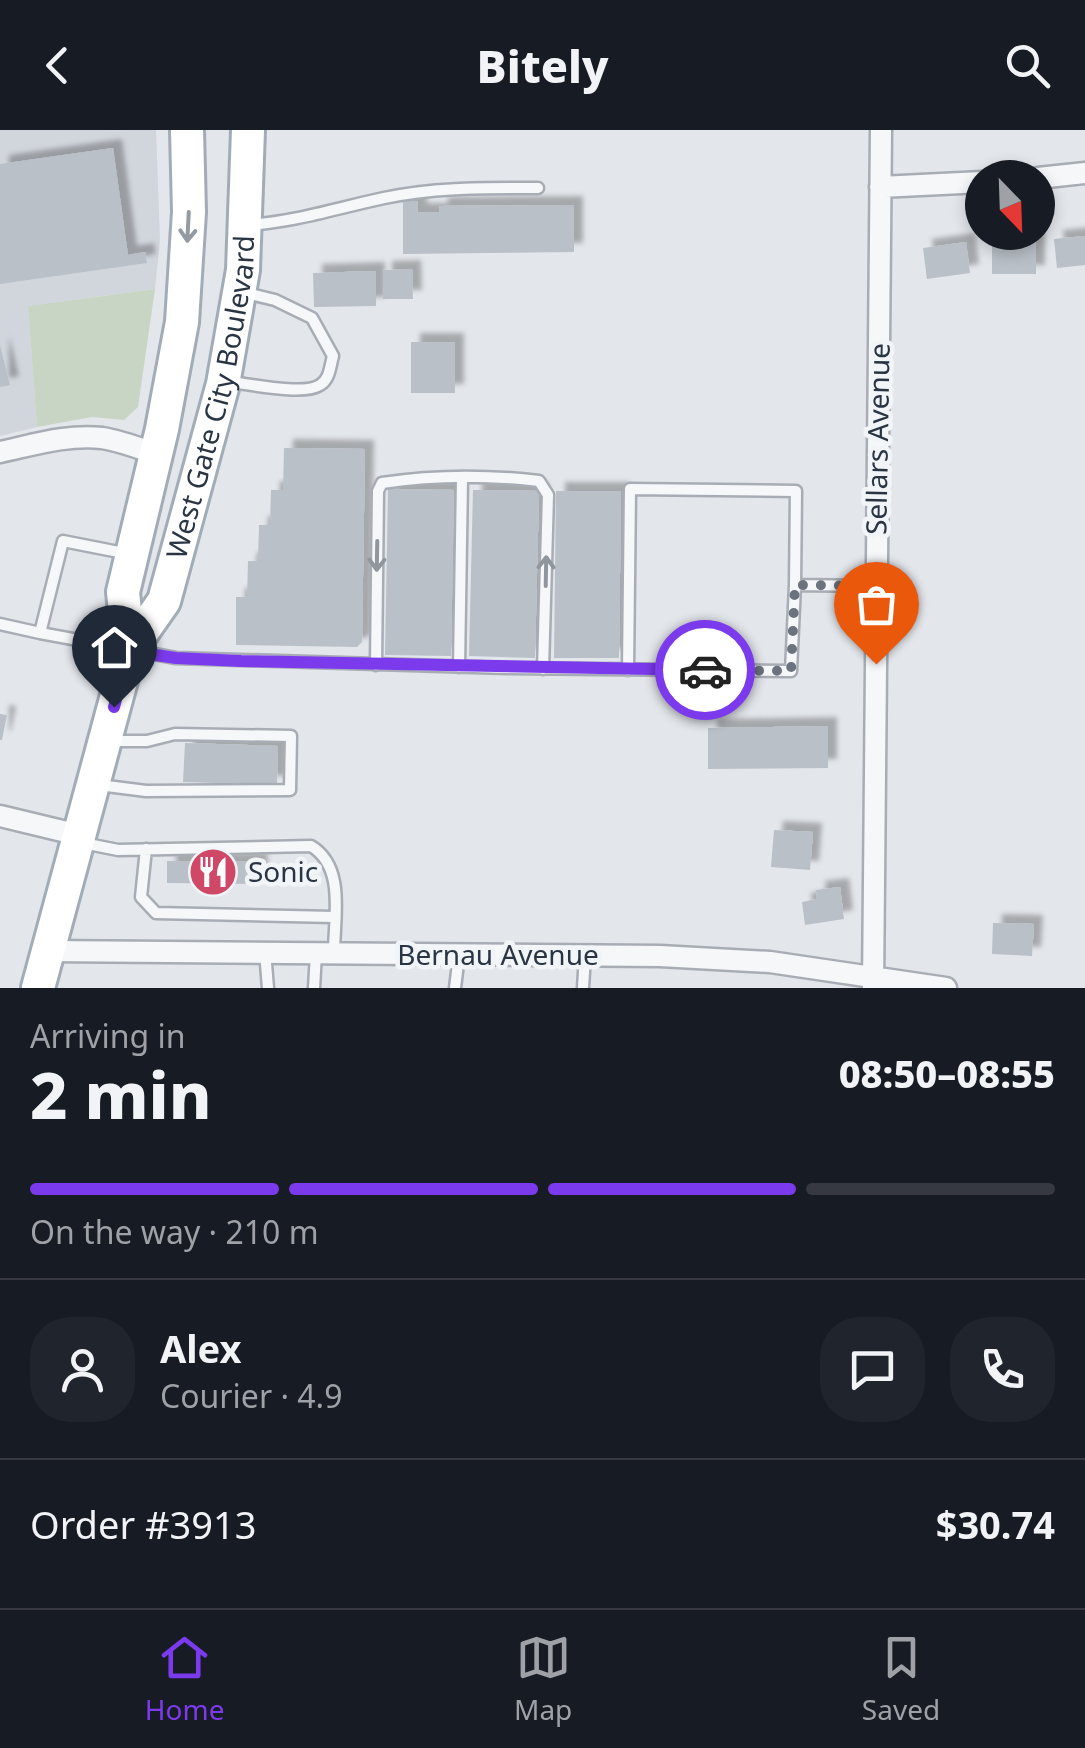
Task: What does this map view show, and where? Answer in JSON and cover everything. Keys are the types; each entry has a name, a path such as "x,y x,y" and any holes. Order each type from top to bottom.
{"main road":[{"name":"West Gate City Boulevard","path":"129,651 123,592 173,376 183,306 189,212 187,130"},
{"name":"West Gate City Boulevard","path":"38,988 129,651 164,601 224,381 240,292 248,130"}],"street":[{"name":"Sellars Avenue","path":"873,982 881,130"},
{"path":"1055,177 1085,174"},
{"path":"880,187 965,183"},
{"path":"0,452 72,438 92,438 156,454"},
{"path":"0,816 78,838"},
{"name":"Bernau Avenue","path":"48,950 770,962 873,982 946,988"}],"lane":[{"path":"246,225 288,222 442,189 538,188"},
{"path":"224,381 306,390 328,378 333,356 312,318 275,300 240,292"},
{"path":"376,665 378,491 382,483 500,477 540,481 548,495 544,669"},
{"path":"460,667 462,479"},
{"path":"0,624 176,658 544,669 628,670 791,671 796,491 630,488 628,670"},
{"path":"40,632 63,541 132,554"},
{"path":"795,585 876,586"},
{"path":"93,784 146,790 290,790 291,736 175,734 147,741 104,740"},
{"path":"78,838 118,850 312,846 322,852 334,879 334,917 314,988"},
{"path":"146,849 141,897 156,913 334,917"},
{"path":"264,952 268,988"},
{"path":"455,988 459,954"},
{"path":"583,988 585,956"}],"shaded area":[{"path":"0,130 156,130 160,240 155,289 28,306 37,427 0,436"}],"green space":[{"path":"155,289 138,407 124,420 92,417 37,427 28,306"}],"building":[{"path":"113,148 128,255 145,252 147,263 0,284 0,164"},
{"path":"403,201 418,201 418,212 439,212 439,206 574,205 574,252 403,254"},
{"path":"1085,236 1085,265 1057,268 1055,239"},
{"path":"965,242 970,273 927,279 923,248"},
{"path":"992,250 1036,250 1036,274 992,274"},
{"path":"412,269 413,299 383,299 383,270"},
{"path":"376,271 376,306 314,307 313,273"},
{"path":"411,342 455,342 455,393 411,393"},
{"path":"0,345 10,385 0,387"},
{"path":"284,448 365,449 362,642 357,647 236,645 236,597 247,597 248,561 258,561 259,525 270,525 271,490 283,490"},
{"path":"388,489 454,490 451,656 385,655"},
{"path":"473,490 539,491 535,658 469,656"},
{"path":"556,491 621,491 619,658 554,658"},
{"path":"0,714 7,715 2,740 0,740"},
{"path":"828,726 828,768 708,769 708,728"},
{"path":"185,743 278,746 277,785 183,782"},
{"path":"774,830 813,832 810,870 771,867"},
{"name":"Sonic","path":"167,861 259,862 258,884 167,883"},
{"path":"840,887 844,919 805,925 802,902 817,899 816,890"},
{"path":"993,923 1034,924 1032,956 992,954"}],"way so far":[{"path":"705,670 791,671 795,585 876,586 876,664"}],"place":[{"name":"Sonic","path":"213,872"}],"route":[{"path":"114,707 129,651 241,661 705,670"}]}
